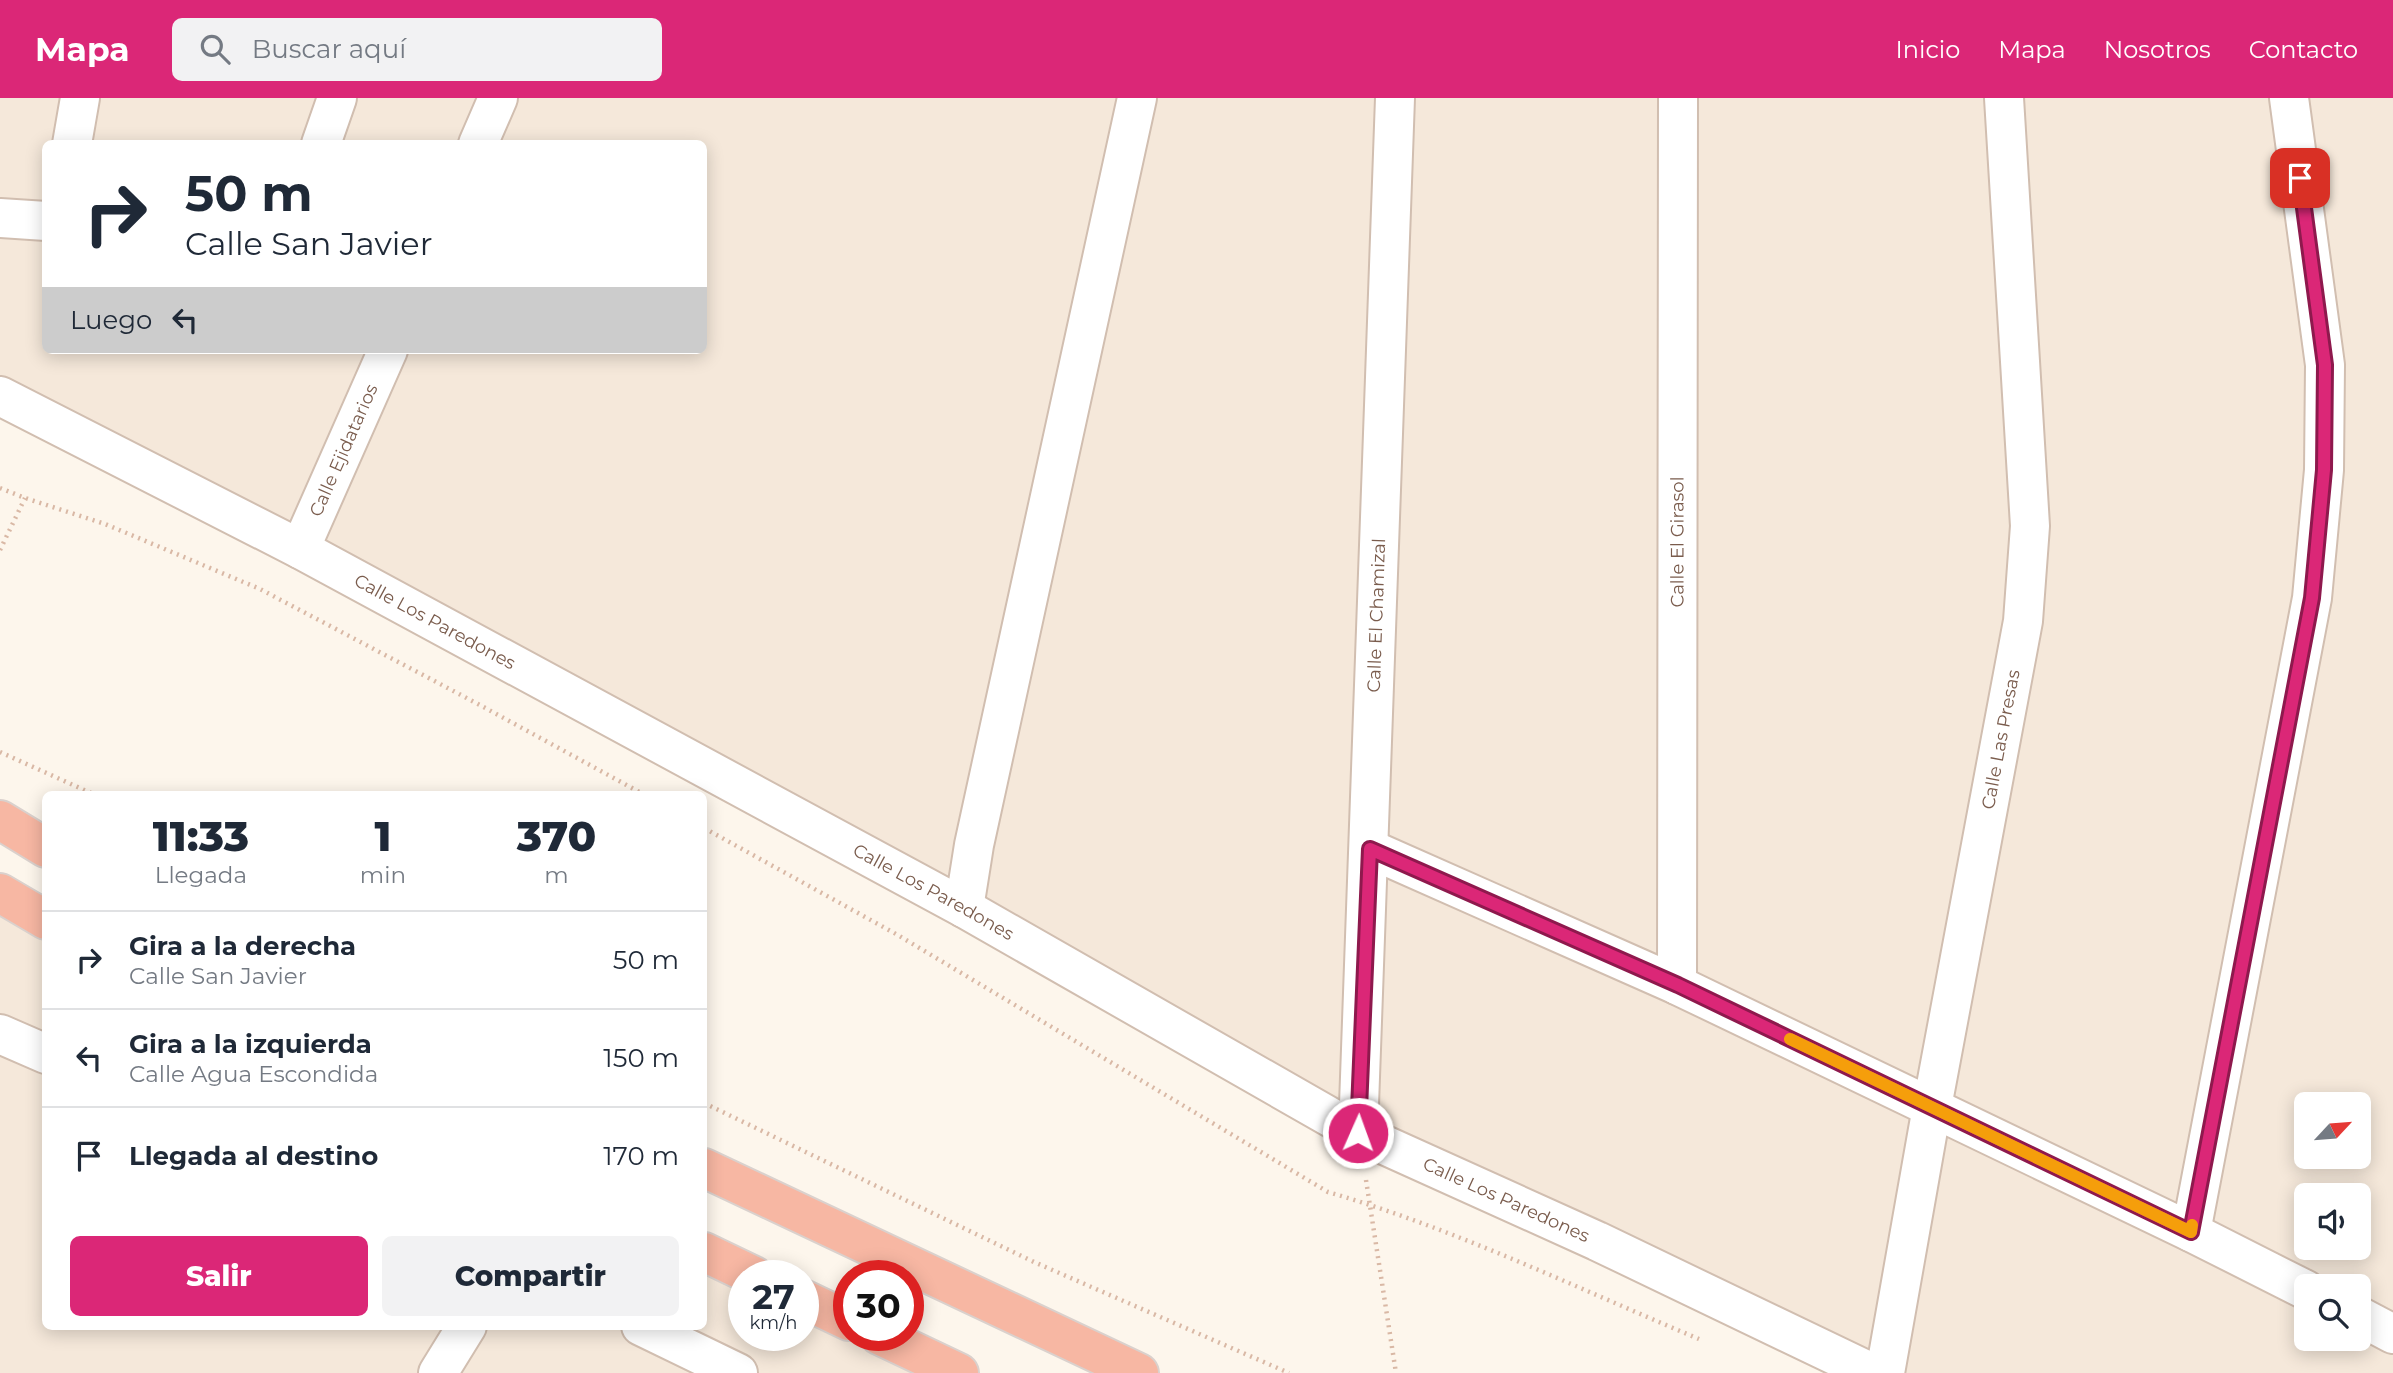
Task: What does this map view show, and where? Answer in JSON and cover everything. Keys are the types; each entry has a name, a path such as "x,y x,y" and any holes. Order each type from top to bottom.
{"highway":[{"path":"4,821 42,845"},
{"path":"0,893 42,918"},
{"path":"0,922 42,940"},
{"path":"707,1169 1139,1373"},
{"path":"707,1253 728,1264"},
{"path":"913,1351 959,1373"}],"street":[{"path":"73,140 80,98"},
{"path":"322,140 337,98"},
{"path":"480,140 498,98"},
{"path":"964,908 974,845 1137,98"},
{"name":"Calle El Chamizal","path":"1358,1133 1395,98"},
{"name":"Calle El Girasol","path":"1678,98 1678,985"},
{"name":"Calle Las Presas","path":"1885,1373 2023,621 2031,526 2004,98"},
{"path":"2191,1232 2312,598 2324,470 2325,365 2289,98"},
{"path":"0,218 42,221"},
{"name":"Calle Ejidatarios","path":"300,549 386,354"},
{"name":"Calle Los Paredones","path":"0,396 300,549 964,908 1358,1133 1597,1241 1872,1373"},
{"path":"1370,849 1678,985 2294,1284"},
{"path":"0,1034 42,1052"},
{"path":"2371,1322 2393,1334"},
{"path":"438,1373 465,1330"},
{"path":"649,1330 738,1373"}],"path":[{"path":"0,488 105,524 260,589 638,791"},
{"path":"0,550 25,498"},
{"path":"0,752 86,791"},
{"path":"707,830 896,934 1328,1192 1437,1229 1705,1341"},
{"path":"707,1103 1034,1262 1289,1373"},
{"path":"1358,1133 1395,1373"}],"shaded area":[{"path":"0,98 2393,98 2393,1373 1872,1373 1597,1241 0,396"},
{"path":"0,893 42,918 42,1330 707,1330 707,1254 728,1266 728,1351 819,1351 819,1307 833,1313 833,1351 913,1351 959,1373 0,1373"}],"slow traffic":[{"path":"1790,1039 2191,1232 2192,1225"}],"route":[{"path":"1358,1133 1370,849 1678,985 2191,1232 2312,598 2324,470 2325,365 2300,178"}]}
